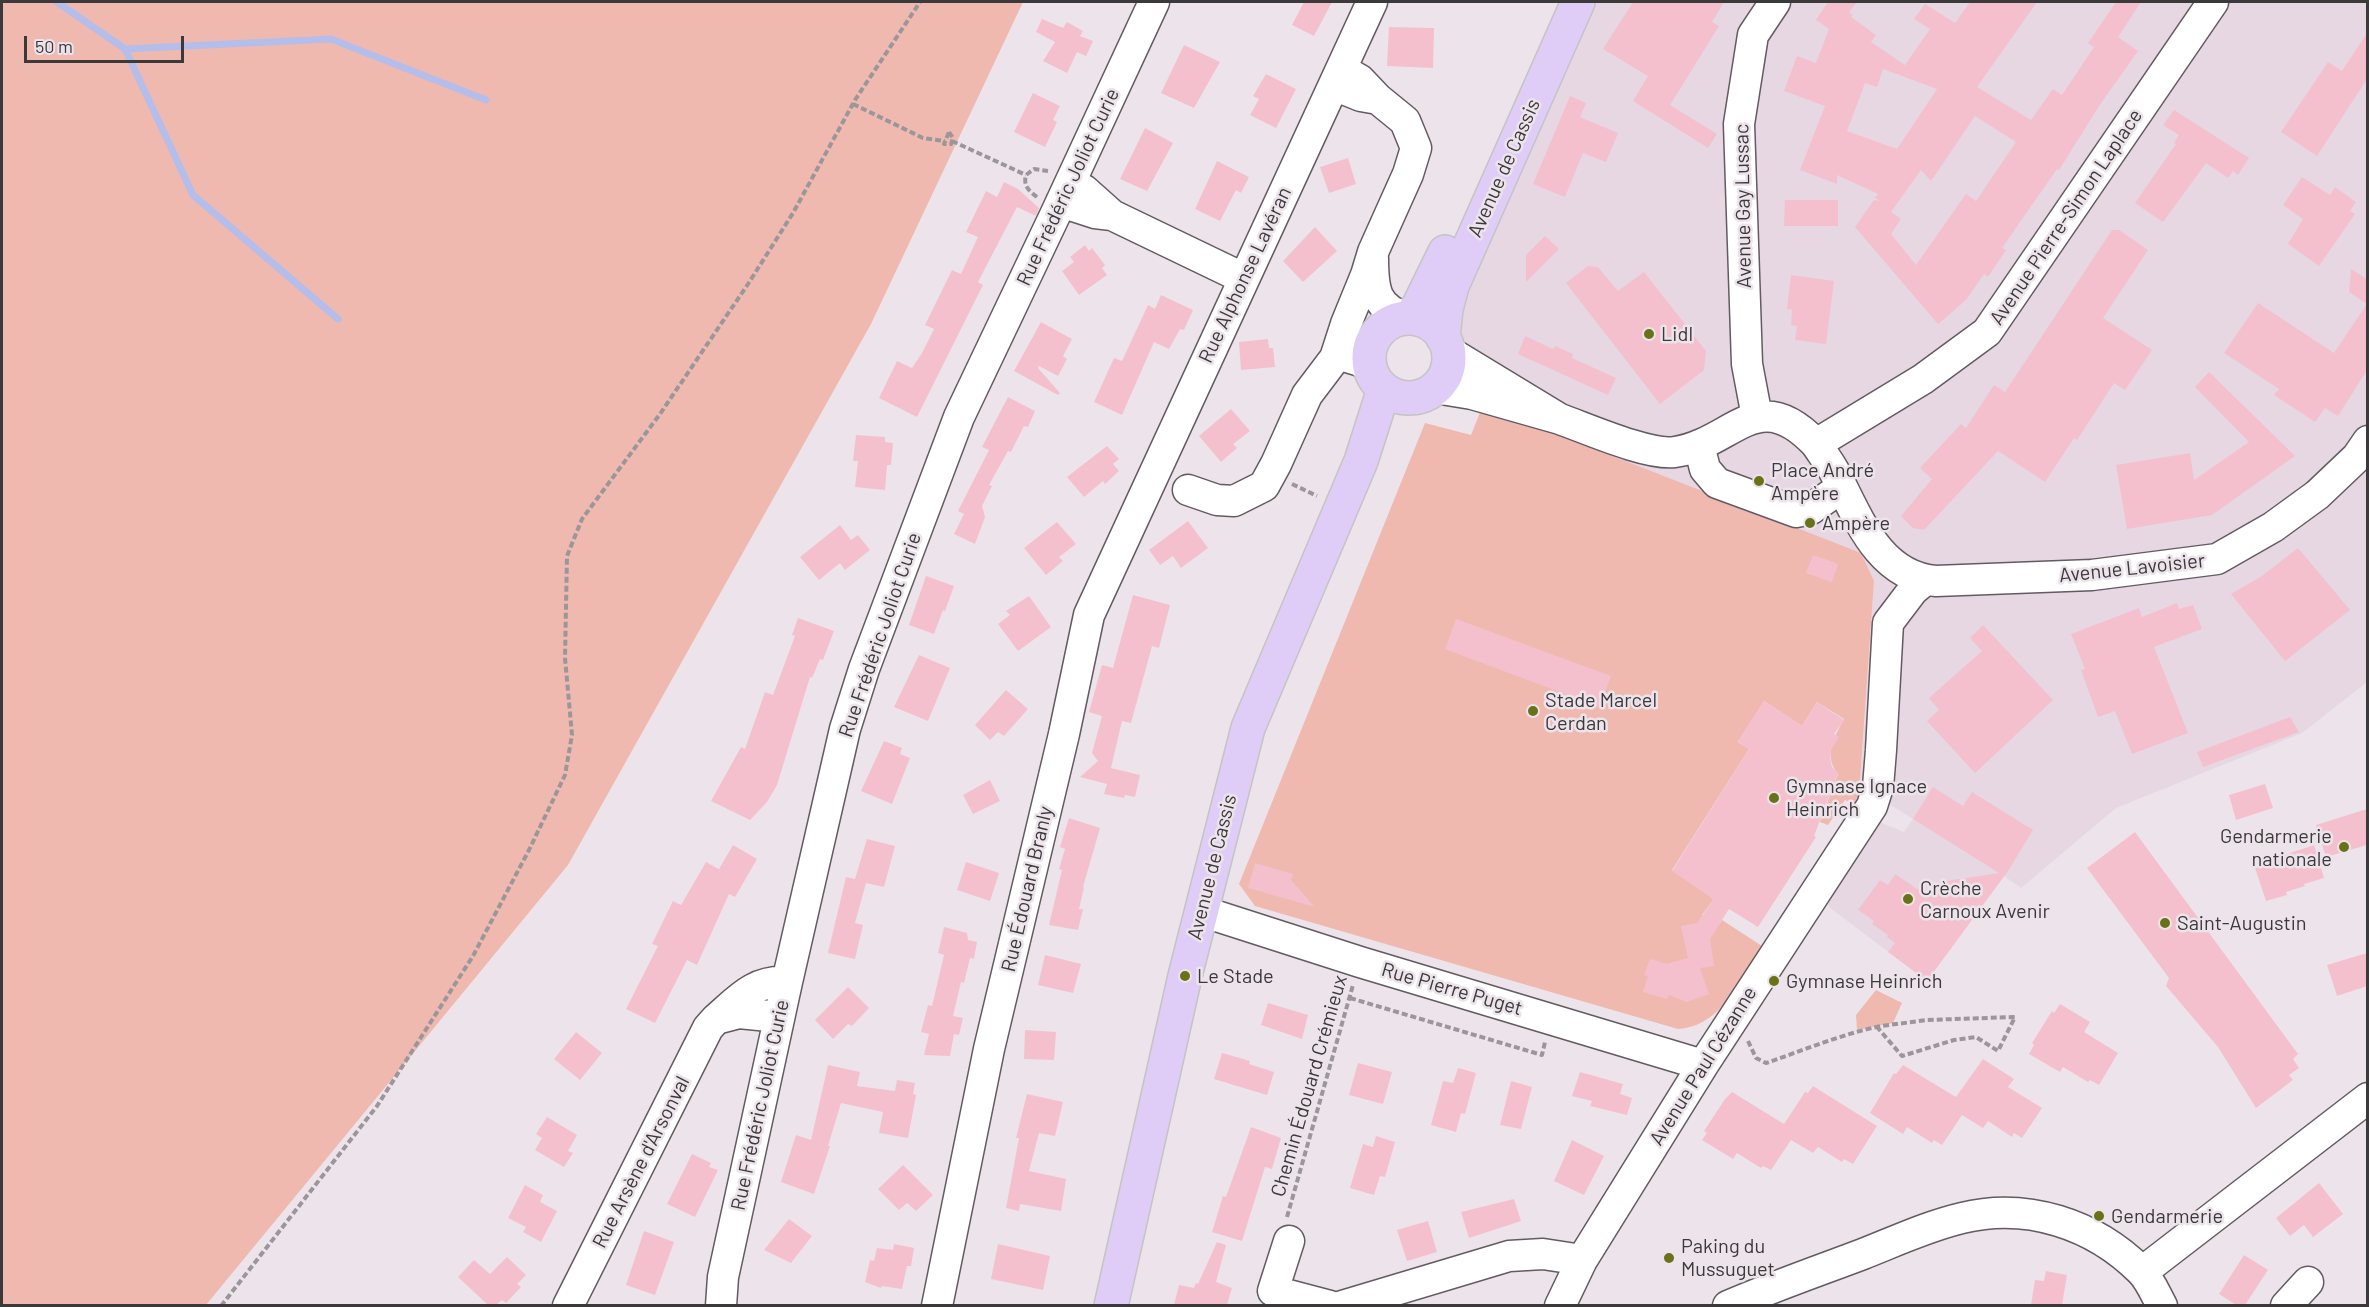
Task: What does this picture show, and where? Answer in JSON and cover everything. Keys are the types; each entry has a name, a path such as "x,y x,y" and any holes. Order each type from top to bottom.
{"main road":[{"name":"Avenue de Cassis","path":"1111,1300 1202,911 1248,728 1361,461 1377,378 1371,346 1375,337 1396,314 1418,307 1434,277 1557,2"},
{"name":"Avenue de Cassis","path":"1361,461 1384,434 1444,377 1449,364 1446,344 1446,309 1452,286 1578,2"},
{"path":"1396,314 1429,324 1446,344"},
{"path":"1377,378 1402,397 1428,392"}],"street":[{"name":"Rue Frédéric Joliot Curie","path":"721,1305 723,1277 787,982 845,729 864,669 959,417 1154,2"},
{"name":"Rue Alphonse Lavéran","path":"1153,474 1372,2"},
{"name":"Avenue Gay Lussac","path":"1757,417 1747,364 1739,124 1753,35 1775,2"},
{"name":"Avenue Pierre-Simon Laplace","path":"1816,444 1923,379 1987,332 2213,2"},
{"path":"1153,474 1217,500 1234,501 1264,486 1307,395 1316,380 1332,364 1337,354 1373,252 1408,174 1416,148 1405,122 1378,99 1360,96 1338,77"},
{"path":"1066,193 1084,190 1112,215 1243,278"},
{"path":"1373,252 1376,288 1380,300 1396,314"},
{"path":"1346,324 1360,311 1374,307 1396,314"},
{"path":"1446,344 1560,419"},
{"path":"1337,354 1360,361 1377,378"},
{"path":"1428,392 1472,394 1560,419 1652,450 1674,452 1699,445 1735,424 1757,417 1787,421 1802,429 1816,444 1833,470 1868,536 1884,558 1906,573 1925,580 1913,590 1888,623"},
{"name":"Avenue Lavoisier","path":"1925,580 2092,575 2217,559 2273,527 2317,495 2357,457 2367,441"},
{"path":"1699,445 1706,469 1717,483 1796,512 1811,508 1842,487"},
{"name":"Rue Édouard Branly","path":"942,1304 989,1049 1064,734 1089,615 1153,474"},
{"name":"Avenue Paul Cézanne","path":"1560,1305 1582,1260 1703,1065 1872,806 1878,787 1888,623 1884,558"},
{"name":"Rue Pierre Puget","path":"1202,911 1360,962 1703,1065"},
{"name":"Rue Arsène d'Arsonval","path":"568,1305 708,1028 749,991 764,982 787,982"},
{"path":"716,1019 739,1013 780,1017"},
{"path":"2142,1272 2367,1098"},
{"path":"1728,1305 1921,1231 1963,1217 2002,1213 2035,1214 2069,1224 2114,1249 2142,1272 2162,1305"},
{"path":"1288,1229 1273,1291 1330,1305"},
{"path":"1342,1305 1509,1256 1544,1254 1582,1260"},
{"path":"2286,1305 2308,1282"}],"path":[{"path":"221,1305 377,1106 473,956 529,850 565,775 572,735 565,658 567,556 582,519 660,414 748,284 794,213 853,104 920,2"},
{"path":"853,104 923,138 945,141"},
{"path":"945,141 949,132 953,138 952,141"},
{"path":"945,141 944,144 951,144 952,141"},
{"path":"952,141 1026,176"},
{"path":"1282,480 1318,497"},
{"name":"Chemin Édouard Crémieux","path":"1288,1229 1360,962"},
{"path":"1350,998 1542,1055 1552,1018"},
{"path":"1747,1040 1756,1058 1766,1063 1877,1027 1927,1020 2014,1017 1998,1051 1976,1037 1954,1040 1902,1056 1877,1027"}],"shaded area":[{"path":"2,2 1023,2 871,324 568,865 206,1305 2,1305"},
{"path":"1589,2 2367,2 2367,682 2302,733 2116,808 2021,888 2004,876 1927,981 1828,904 1830,897 1879,822 1904,832 1913,819 1860,785 1874,581 1487,407 1476,354 1461,334 1465,298 1511,178"},
{"name":"Stade Marcel Cerdan","path":"1487,407 1861,553 1874,581 1859,795 1854,805 1845,800 1828,825 1820,822 1838,774 1831,760 1831,753 1834,740 1844,719 1817,702 1802,726 1764,701 1738,742 1749,749 1672,870 1714,899 1702,915 1718,926 1722,920 1762,946 1728,999 1707,1020 1693,1026 1678,1029 1255,906 1239,884 1425,423 1471,435 1481,410"},
{"path":"1876,990 1902,1003 1893,1023 1857,1030 1856,1015"}],"building":[{"path":"1304,2 1332,2 1314,36 1292,25"},
{"path":"1633,2 1724,2 1712,22 1719,26 1670,105 1717,134 1708,148 1633,101 1648,76 1603,49"},
{"path":"1828,2 1857,2 1849,12 1853,15 1851,17 1876,35 1871,42 1905,65 1930,29 1914,19 1925,4 1955,23 1970,2 2037,2 1977,87 2031,120 2053,89 2062,95 2094,47 2088,43 2116,2 2141,2 2118,37 2138,51 2101,103 2059,170 2057,169 2002,248 2006,250 1988,277 1984,274 1966,300 1938,324 1855,227 1874,200 1880,201 1875,198 1878,194 1837,175 1837,184 1800,170 1825,106 1784,91 1797,56 1816,63 1829,29 1816,20","holes":["1883,69 1937,89 1897,149 1847,131 1865,83 1877,87","1975,116 2016,142 1976,201 1966,194 1916,265 1891,234 1901,219 1891,212 1921,170 1931,181"]},
{"path":"1042,19 1063,28 1067,22 1083,31 1080,36 1093,41 1086,56 1077,52 1067,73 1043,61 1055,42 1036,32"},
{"path":"1389,27 1434,28 1433,68 1387,66"},
{"path":"2367,33 2367,79 2317,156 2281,132 2328,62 2342,71"},
{"path":"1184,45 1220,62 1194,108 1161,93"},
{"path":"1266,74 1296,89 1276,128 1250,115 1259,99 1253,96"},
{"path":"1033,93 1060,106 1053,120 1057,122 1045,147 1014,132"},
{"path":"1570,96 1586,103 1580,117 1618,133 1606,162 1583,153 1565,197 1533,184"},
{"path":"2174,110 2249,158 2238,175 2233,171 2228,178 2206,163 2163,222 2135,203 2176,144 2174,143 2179,135 2163,125"},
{"path":"1145,128 1173,143 1147,191 1120,179"},
{"path":"1348,158 1356,184 1329,193 1320,167"},
{"path":"1217,161 1249,177 1241,193 1236,190 1220,221 1195,209"},
{"path":"2302,177 2330,195 2335,187 2356,202 2350,211 2355,214 2319,266 2288,244 2303,219 2283,205"},
{"path":"1004,182 1018,189 1039,208 1036,216 1017,207 978,282 983,285 917,417 879,398 897,361 912,368 922,353 934,329 925,325 952,270 961,274 978,237 966,232 986,191 997,197"},
{"path":"1785,200 1838,200 1838,226 1784,226"},
{"path":"1315,227 1337,251 1303,282 1283,261"},
{"path":"2112,230 2119,230 2148,250 2103,318 2152,350 2125,390 2114,383 2077,440 2074,438 2045,482 1998,451 1924,530 1913,528 1901,516 1932,479 1920,468 1961,424 1966,428 1994,385 2005,392"},
{"path":"1545,236 1559,249 1526,282 1526,255"},
{"path":"1085,245 1089,251 1092,248 1105,265 1102,268 1107,275 1079,295 1062,271 1074,262 1070,257"},
{"name":"Lidl","path":"1588,266 1598,267 1618,291 1644,272 1706,351 1704,370 1660,404 1566,283"},
{"path":"2351,269 2367,279 2367,304 2349,292"},
{"path":"1791,275 1834,281 1826,344 1795,340 1797,326 1791,325 1792,310 1787,309"},
{"path":"1161,295 1193,310 1184,330 1180,329 1169,349 1154,342 1122,415 1094,402 1114,358 1122,361 1148,305 1155,309"},
{"path":"2258,303 2334,353 2367,304 2367,370 2338,416 2325,408 2315,422 2274,395 2279,389 2224,353"},
{"path":"1041,322 1072,339 1063,356 1067,359 1058,376 1039,366 1038,368 1060,393 1058,395 1014,371"},
{"path":"1525,336 1553,349 1555,346 1573,354 1572,358 1616,378 1608,395 1518,354"},
{"path":"1268,339 1269,348 1273,348 1275,367 1241,370 1239,342"},
{"path":"2209,372 2295,456 2212,515 2127,529 2116,465 2190,453 2194,480 2249,442 2195,387"},
{"path":"1008,397 1035,411 1028,427 1024,426 1011,452 1008,451 989,485 992,486 982,506 985,517 975,544 954,534 964,514 958,511 989,450 982,447"},
{"path":"1231,409 1250,431 1233,444 1237,448 1221,462 1199,436"},
{"path":"856,435 885,437 885,442 893,443 891,465 887,465 885,490 855,487 858,461 853,461"},
{"path":"1107,446 1119,459 1113,464 1119,471 1105,484 1103,481 1084,497 1067,477"},
{"path":"1188,521 1208,548 1181,568 1173,556 1160,565 1149,550"},
{"path":"1057,522 1076,544 1059,557 1063,561 1046,575 1024,548"},
{"path":"840,525 851,540 858,535 870,550 845,570 840,563 819,580 800,557"},
{"path":"2298,548 2350,610 2285,661 2231,594 2262,576"},
{"path":"1813,555 1838,564 1832,582 1806,573"},
{"path":"926,576 954,586 934,634 909,625"},
{"path":"1133,595 1170,605 1159,648 1152,646 1131,723 1122,721 1111,768 1140,775 1135,797 1125,795 1124,798 1104,794 1107,784 1080,777 1098,761 1092,753 1102,716 1089,712 1102,665 1113,668"},
{"path":"1029,596 1051,627 1018,651 998,624 1010,615 1006,611"},
{"path":"2177,603 2179,609 2193,605 2202,629 2154,647 2188,733 2132,754 2115,711 2098,717 2081,670 2085,669 2071,634 2139,608 2142,617"},
{"path":"798,618 834,631 823,660 820,659 812,678 810,677 777,785 767,802 750,820 711,801 741,747 745,749 765,692 773,695 795,636 792,635"},
{"path":"1456,619 1611,676 1600,707 1445,649"},
{"path":"1983,625 2053,700 1975,773 1927,721 1939,710 1929,698 1982,651 1970,638"},
{"path":"919,655 950,668 928,721 894,707"},
{"path":"1006,690 1028,709 1004,736 998,732 990,740 975,725"},
{"name":"Gymnase Ignace Heinrich","path":"1764,701 1802,726 1817,702 1844,720 1834,734 1839,737 1831,750 1830,758 1832,767 1838,773 1814,836 1816,837 1758,927 1729,909 1710,939 1714,966 1700,968 1709,994 1687,1002 1669,995 1667,999 1643,992 1648,976 1644,975 1650,959 1667,964 1688,958 1681,926 1697,923 1714,899 1672,871 1749,749 1737,742"},
{"path":"2290,717 2299,732 2203,767 2197,752"},
{"path":"884,741 902,748 900,754 910,758 892,804 861,791"},
{"path":"990,780 1000,801 973,814 963,795"},
{"path":"2265,784 2273,808 2236,820 2229,795"},
{"path":"1933,787 1963,806 1972,792 2033,830 2008,871 1927,981 1888,952 1895,943 1872,924 1874,921 1858,910 1880,880 1888,885 1895,874 1929,897 1940,882 1999,873 1913,819"},
{"path":"2367,809 2367,845 2326,857 2316,825"},
{"path":"1069,818 1100,828 1083,887 1079,909 1083,909 1078,930 1049,925 1065,849 1060,847"},
{"name":"Saint-Augustin","path":"2135,832 2298,1054 2293,1059 2299,1068 2289,1075 2293,1080 2256,1108 2218,1047 2166,986 2169,978 2087,868"},
{"path":"867,839 895,846 884,887 866,883 855,923 863,925 855,959 828,953 846,877 855,879"},
{"path":"733,845 757,859 735,897 729,894 697,965 687,960 655,1023 626,1009 658,946 652,944 673,901 681,905 706,862 719,869"},
{"path":"2314,845 2324,878 2286,892 2287,895 2266,901 2255,868 2276,861 2275,858"},
{"path":"966,862 999,873 990,901 957,890"},
{"path":"1255,863 1293,874 1291,880 1315,907 1248,888"},
{"path":"944,927 967,933 968,940 977,942 974,959 970,958 964,983 961,982 953,1016 963,1018 959,1035 954,1034 950,1056 924,1055 929,1034 921,1032 928,1005 932,1006 944,955 938,953"},
{"path":"2367,953 2367,986 2337,996 2327,965"},
{"path":"1045,955 1081,964 1073,993 1038,985"},
{"path":"848,987 869,1008 852,1026 848,1024 833,1039 815,1020"},
{"path":"1268,1003 1308,1015 1302,1039 1261,1025"},
{"path":"2060,1004 2090,1022 2084,1032 2118,1053 2099,1085 2090,1080 2088,1082 2063,1067 2060,1072 2029,1054 2034,1045 2032,1043 2052,1011 2054,1013"},
{"path":"1025,1030 1056,1032 1054,1060 1024,1059"},
{"path":"576,1032 602,1053 580,1080 554,1059"},
{"path":"1222,1053 1250,1061 1249,1064 1274,1072 1267,1095 1214,1079"},
{"path":"1983,1059 2014,1079 2008,1087 2042,1108 2022,1138 2014,1133 2012,1137 1988,1121 1983,1128 1962,1115 1942,1145 1934,1140 1932,1143 1907,1127 1903,1134 1870,1113 1894,1073 1896,1074 1903,1065 1956,1097"},
{"path":"1358,1063 1392,1072 1383,1104 1349,1095"},
{"path":"828,1065 860,1072 857,1086 895,1091 897,1080 915,1083 913,1094 916,1095 908,1138 879,1133 883,1112 841,1103 814,1194 781,1182 796,1135 811,1140"},
{"path":"1458,1068 1476,1073 1465,1114 1461,1113 1456,1132 1431,1125 1443,1081 1453,1083"},
{"path":"1580,1072 1623,1084 1620,1094 1632,1098 1627,1115 1590,1106 1592,1101 1572,1096"},
{"path":"1511,1081 1532,1087 1521,1129 1500,1125"},
{"path":"1813,1086 1877,1126 1853,1164 1844,1159 1842,1162 1818,1147 1813,1153 1791,1140 1771,1170 1763,1166 1761,1168 1737,1153 1733,1159 1702,1140 1707,1133 1704,1131 1732,1092 1784,1124 1805,1092 1808,1093"},
{"path":"1027,1094 1063,1102 1055,1136 1039,1133 1029,1171 1066,1179 1061,1211 1020,1204 1019,1211 1006,1208 1019,1138 1016,1138"},
{"path":"547,1117 577,1135 568,1151 573,1153 564,1167 535,1150 542,1138 536,1134"},
{"path":"1251,1127 1281,1138 1272,1169 1265,1167 1242,1241 1212,1232 1223,1196 1226,1197"},
{"path":"1376,1136 1395,1142 1385,1177 1380,1176 1374,1195 1350,1188 1363,1144 1373,1147"},
{"path":"1572,1140 1604,1156 1584,1195 1554,1181"},
{"path":"692,1154 711,1163 709,1167 718,1170 695,1217 667,1204"},
{"path":"903,1165 933,1195 916,1211 907,1203 899,1210 878,1189"},
{"path":"2319,1183 2343,1214 2313,1237 2304,1225 2290,1236 2276,1218"},
{"path":"525,1185 543,1195 540,1202 557,1211 541,1242 523,1232 526,1227 508,1218"},
{"path":"1514,1199 1521,1221 1469,1238 1461,1212"},
{"path":"789,1219 812,1236 791,1263 764,1250"},
{"path":"1428,1221 1437,1252 1407,1261 1397,1230"},
{"path":"644,1231 674,1242 655,1295 626,1285"},
{"path":"1217,1242 1226,1245 1216,1282 1232,1288 1227,1305 1174,1305 1179,1285 1194,1288 1196,1283 1198,1284"},
{"path":"894,1244 914,1248 911,1266 907,1266 902,1289 882,1286 881,1288 865,1282 870,1260 874,1261 877,1248 893,1250"},
{"path":"998,1244 1050,1256 1043,1290 991,1279"},
{"path":"2244,1255 2268,1270 2245,1305 2236,1305 2219,1294"},
{"path":"507,1257 526,1275 517,1284 521,1287 506,1303 502,1300 496,1305 488,1305 458,1277 474,1260 490,1274"},
{"path":"2046,1271 2067,1275 2062,1305 2031,1305 2035,1280 2044,1281"}],"waterway":[{"path":"57,2 125,49 331,39 486,100"},
{"path":"125,49 193,195 338,319"}],"place":[{"name":"Lidl","path":"1649,334"},
{"name":"Place André Ampère","path":"1759,481"},
{"name":"Ampère","path":"1810,523"},
{"name":"Stade Marcel Cerdan","path":"1533,711"},
{"name":"Gymnase Ignace Heinrich","path":"1774,798"},
{"name":"Gendarmerie nationale","path":"2344,847"},
{"name":"Crèche Carnoux Avenir","path":"1908,899"},
{"name":"Saint-Augustin","path":"2165,923"},
{"name":"Le Stade","path":"1185,976"},
{"name":"Gymnase Heinrich","path":"1774,981"},
{"name":"Gendarmerie","path":"2099,1216"},
{"name":"Paking du Mussuguet","path":"1669,1258"}]}
